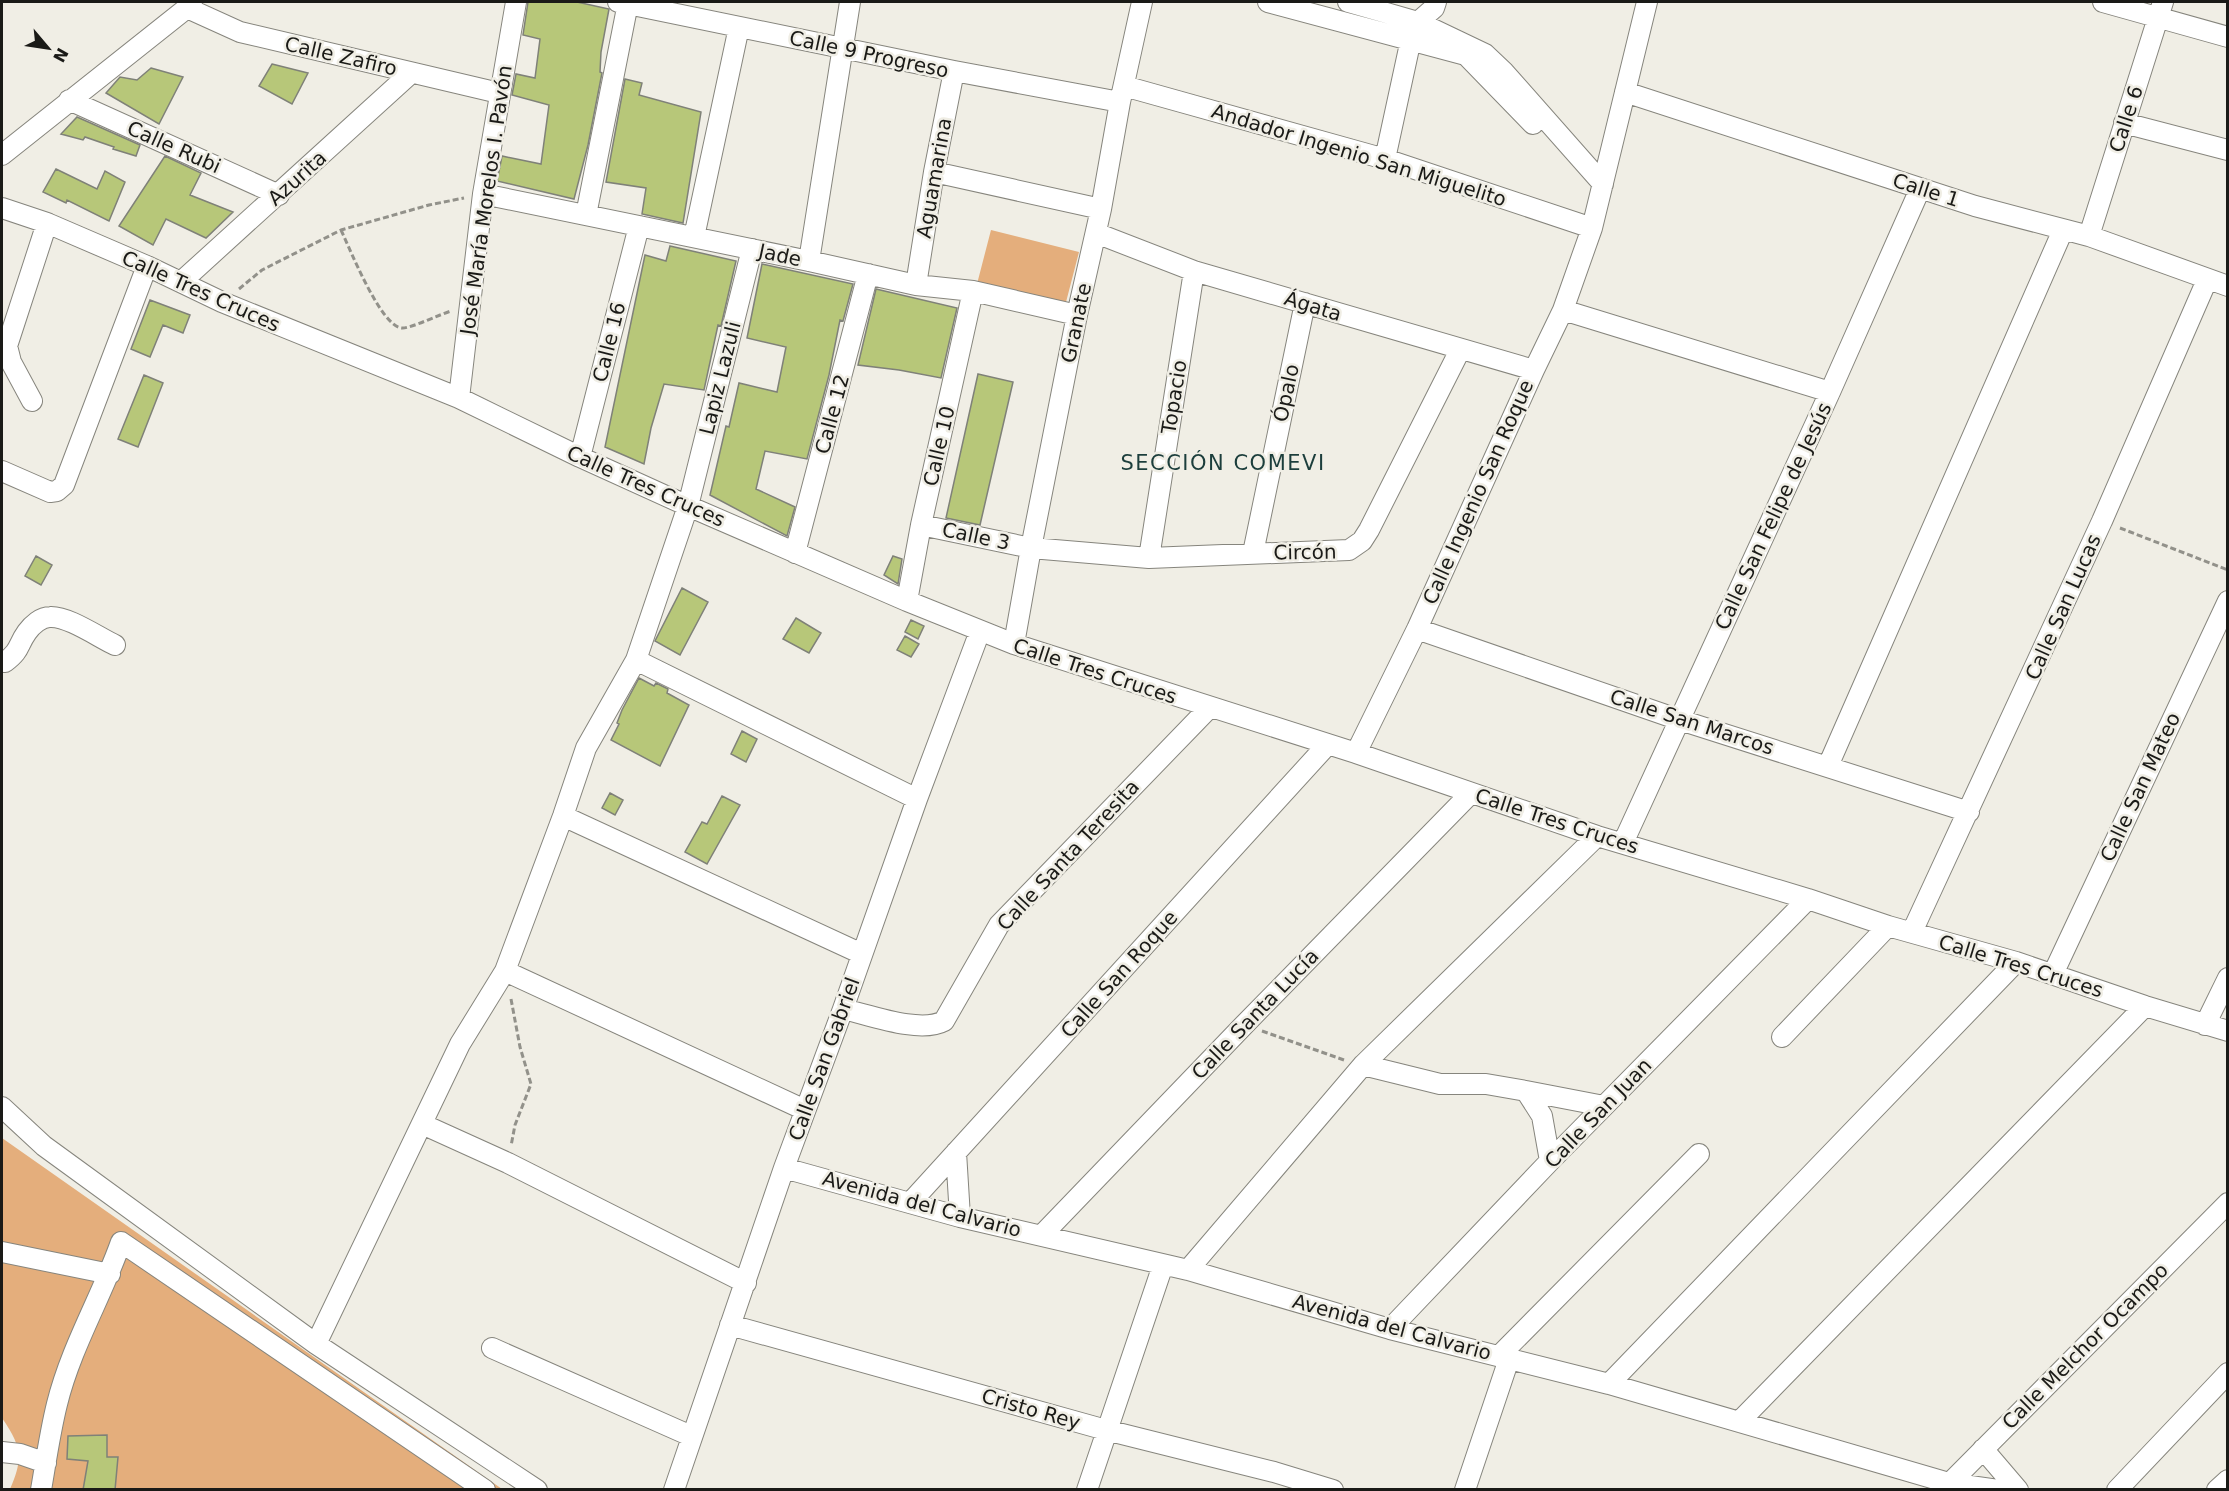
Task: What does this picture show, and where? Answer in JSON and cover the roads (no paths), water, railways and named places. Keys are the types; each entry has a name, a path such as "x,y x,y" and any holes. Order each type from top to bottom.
{"street":[{"name":"José María Morelos I. Pavón","path":"459,398 483,194 516,2"},
{"path":"586,215 623,2"},
{"name":"Calle 9 Progreso","path":"623,2 954,71 1122,94"},
{"path":"808,261 850,2"},
{"name":"Granate","path":"1014,644 1077,315 1101,209 1142,2"},
{"path":"1268,2 1414,31 1470,46 1495,62 1602,184"},
{"path":"1348,2 1466,55 1543,135"},
{"path":"1385,159 1414,31 1407,2"},
{"path":"1414,31 1434,8 1436,2"},
{"name":"Calle Ingenio San Roque","path":"1356,753 1417,629 1563,310 1592,228 1647,2"},
{"path":"2103,2 2161,9 2228,37"},
{"name":"Calle Zafiro","path":"189,5 240,32 499,93"},
{"path":"2,155 189,5"},
{"name":"Calle 6","path":"2089,236 2161,9"},
{"path":"694,237 739,27"},
{"name":"Aguamarina","path":"916,285 934,172 954,71"},
{"name":"Azurita","path":"181,282 411,73"},
{"name":"Calle 1","path":"1625,92 1920,189 2089,236 2228,286"},
{"name":"Andador Ingenio San Miguelito","path":"1122,94 1385,159 1592,228"},
{"name":"Calle Rubi","path":"69,100 279,195"},
{"path":"2124,123 2228,150"},
{"path":"934,172 1101,209"},
{"name":"Calle San Felipe de Jesús","path":"1623,843 1830,392 1920,189"},
{"name":"Jade","path":"483,194 916,285 974,291 1077,315"},
{"name":"Calle Tres Cruces","path":"2,208 47,223 147,266 222,302 459,398 688,506 907,601 1014,644 1356,753 1597,836 1808,899 1888,926 2016,962 2145,1006 2228,1031"},
{"path":"32,401 11,362 7,346 47,223"},
{"name":"Calle 16","path":"580,457 639,226"},
{"path":"1828,766 2063,230"},
{"name":"Ágata","path":"1096,233 1194,271 1534,370"},
{"name":"Lapiz Lazuli","path":"316,1344 460,1044 505,971 586,748 636,660 688,506 752,249"},
{"path":"2,471 54,493 66,481 147,266"},
{"name":"Topacio","path":"1149,558 1194,271"},
{"name":"Calle 12","path":"795,553 868,274"},
{"name":"Calle San Lucas","path":"1912,933 1970,812 2102,521 2207,280"},
{"name":"Calle 10","path":"907,601 921,525 974,291"},
{"name":"Ópalo","path":"1253,553 1305,303"},
{"path":"1563,310 1830,392"},
{"name":"Circón","path":"1031,548 1149,558 1343,552 1354,548 1362,541 1460,350"},
{"name":"Calle 3","path":"921,525 1031,548"},
{"name":"Calle San Mateo","path":"2053,974 2228,601"},
{"path":"3,662 16,654 27,632 41,619 50,617 63,619 115,645"},
{"name":"Calle San Marcos","path":"1417,629 1680,720 1970,812"},
{"name":"Calle San Gabriel","path":"680,1488 691,1436 746,1283 784,1168 980,631"},
{"path":"636,660 917,799"},
{"name":"Calle Santa Teresita","path":"843,1009 909,1025 935,1026 944,1021 999,925 1209,708"},
{"name":"Calle San Roque","path":"910,1203 1328,744"},
{"name":"Calle Santa Lucía","path":"1042,1235 1470,794"},
{"path":"563,816 862,954"},
{"path":"1188,1270 1363,1065 1597,836"},
{"name":"Calle San Juan","path":"1390,1329 1550,1161 1808,899"},
{"path":"1782,1037 1888,926"},
{"path":"1609,1384 2016,962"},
{"path":"505,971 805,1110"},
{"path":"2205,1025 2228,978"},
{"path":"1739,1422 2145,1006"},
{"path":"1363,1065 1440,1084 1486,1084 1604,1106"},
{"path":"1526,1091 1542,1116 1550,1161"},
{"path":"2,1107 44,1146 316,1344 537,1490"},
{"path":"422,1124 508,1163 746,1283"},
{"path":"956,1152 960,1217"},
{"path":"1465,1490 1504,1358 1699,1154"},
{"name":"Avenida del Calvario","path":"784,1168 960,1217 1188,1270 1390,1329 1609,1384 1946,1486 1998,1490"},
{"name":"Calle Melchor Ocampo","path":"1946,1486 2228,1203"},
{"path":"41,1490 57,1403 81,1335 110,1274 121,1242 485,1490"},
{"path":"2,1252 110,1274"},
{"path":"1087,1490 1162,1265"},
{"name":"Cristo Rey","path":"730,1325 1106,1430 1274,1472 1333,1490"},
{"path":"492,1348 691,1436"},
{"path":"2117,1490 2228,1373"},
{"path":"1983,1449 2018,1490"},
{"path":"2,1452 20,1454 46,1463"},
{"path":"2217,1490 2228,1480"}],"district":[{"name":"SECCIÓN COMEVI","path":"1223,463"}]}
